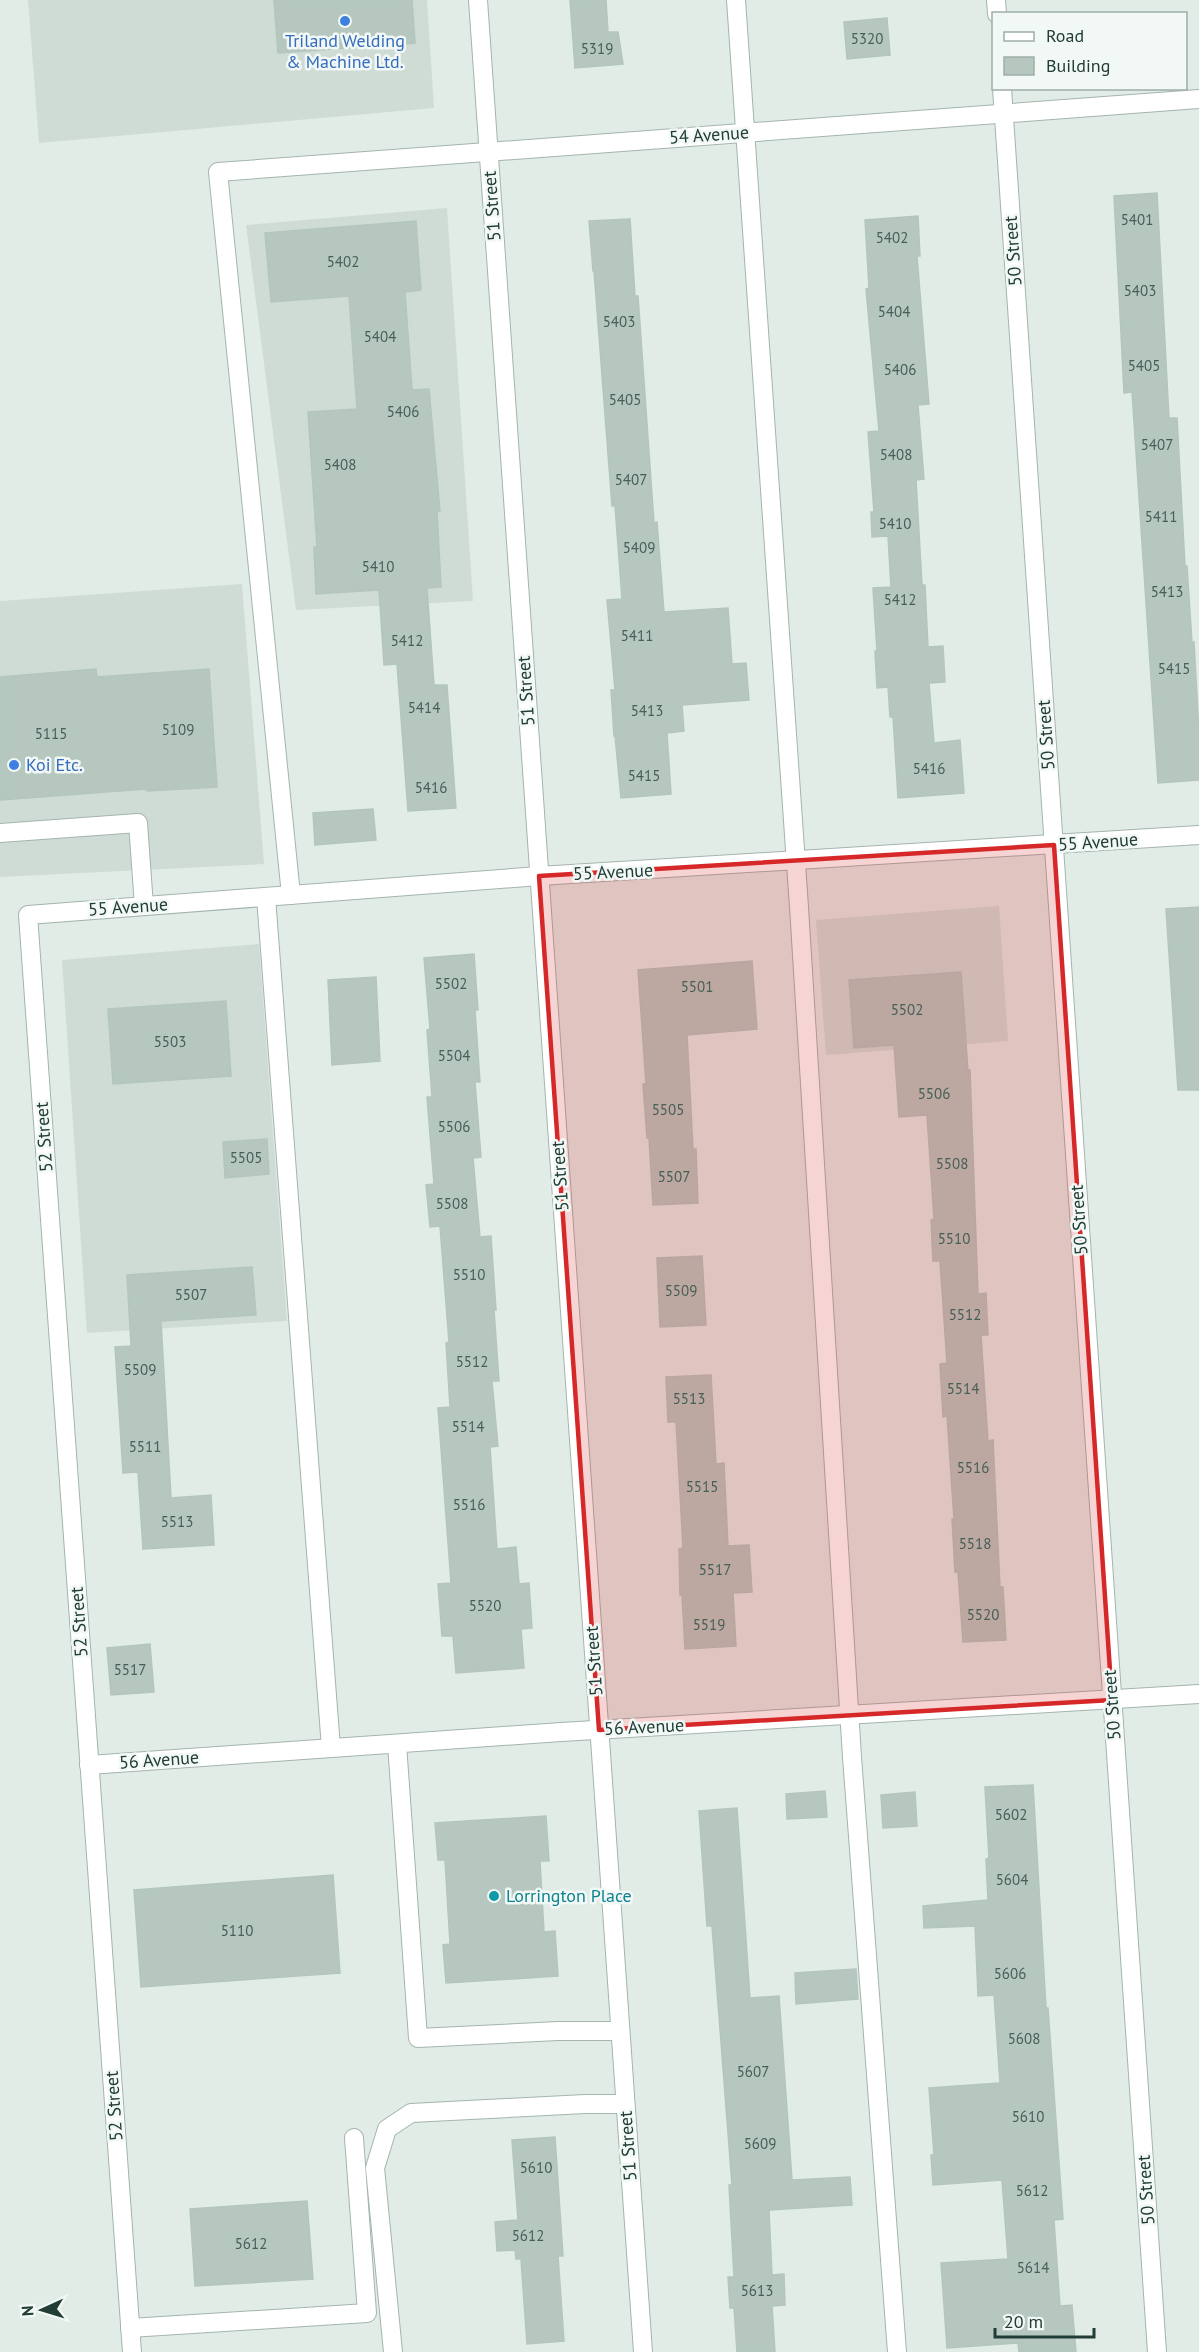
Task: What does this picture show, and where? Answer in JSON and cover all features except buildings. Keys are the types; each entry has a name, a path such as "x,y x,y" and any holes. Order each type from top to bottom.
{"street":[{"name":"51 Street","path":"478,0 643,2352"},
{"path":"736,0 850,1715 897,2352"},
{"name":"50 Street","path":"1002,90 1158,2352"},
{"name":"54 Avenue","path":"291,895 218,172 1199,99"},
{"path":"0,833 138,823 144,906"},
{"name":"55 Avenue","path":"28,915 539,876 1199,835"},
{"path":"266,897 331,1748"},
{"name":"52 Street","path":"28,915 132,2352"},
{"name":"56 Avenue","path":"89,1765 599,1730 1199,1694"},
{"path":"397,1744 417,2038 558,2031 620,2031"},
{"path":"393,2352 375,2168 387,2129 411,2113 625,2104"},
{"path":"130,2328 367,2313 354,2138"}],"highlighted area":[{"path":"1054,845 1112,1700 599,1730 539,876"}],"shaded area":[{"path":"28,0 427,0 434,108 39,143"},
{"path":"447,208 473,601 296,610 246,225"},
{"path":"242,584 264,864 0,877 0,601"},
{"path":"999,906 1008,1041 826,1055 816,920"},
{"path":"259,944 287,1321 87,1333 62,960"}],"place":[{"name":"Triland Welding & Machine Ltd.","path":"345,21"},
{"name":"Koi Etc.","path":"14,765"},
{"name":"Lorrington Place","path":"494,1896"}]}
